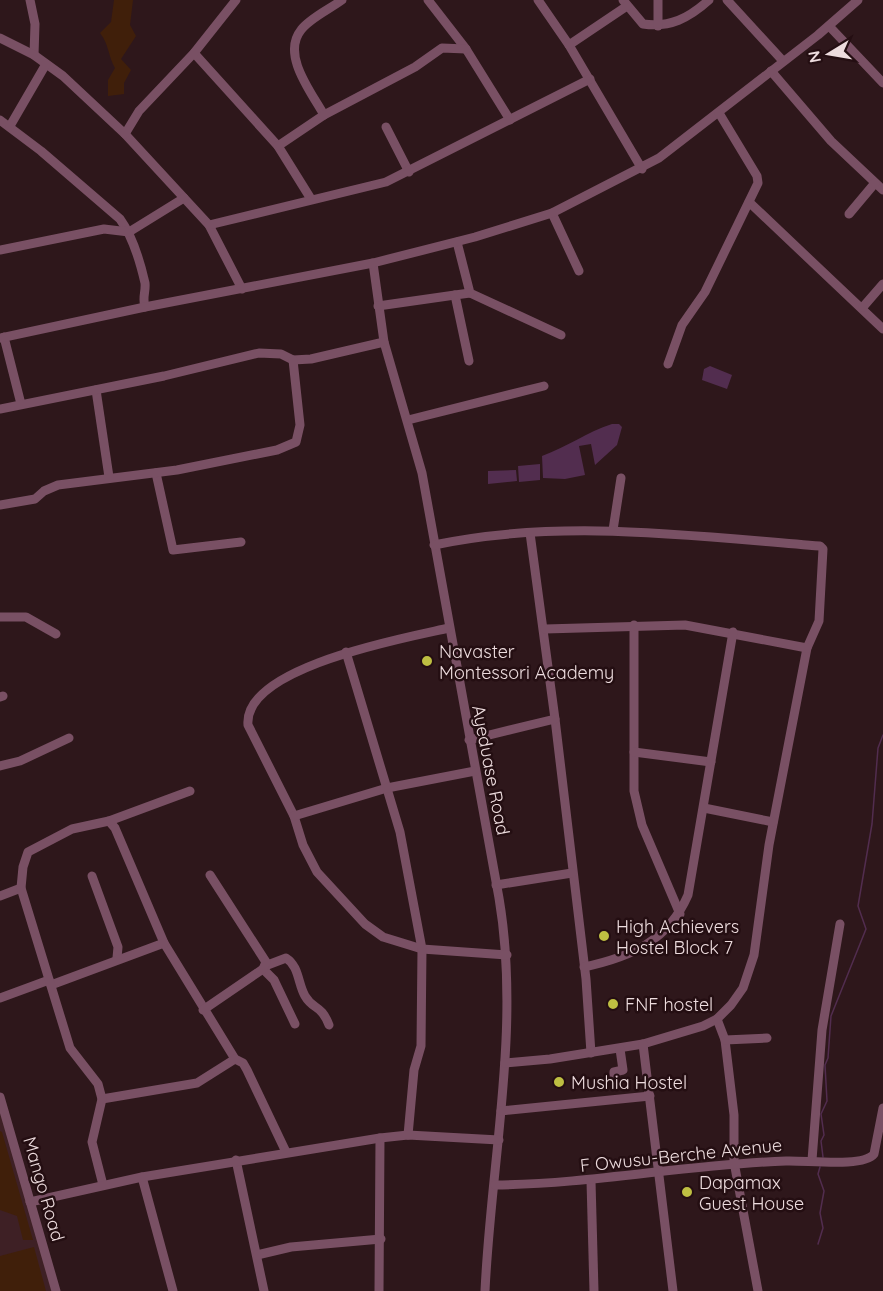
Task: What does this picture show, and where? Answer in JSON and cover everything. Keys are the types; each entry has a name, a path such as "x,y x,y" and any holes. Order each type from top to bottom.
{"street":[{"path":"30,0 35,24 34,55"},
{"path":"324,115 295,61 295,45 300,30 342,0"},
{"path":"428,0 466,49 510,120"},
{"path":"538,0 590,79 642,169"},
{"path":"658,0 658,26"},
{"path":"569,45 625,3 643,24 658,26 687,17 709,0"},
{"path":"727,0 783,61"},
{"path":"21,404 2,337 145,306 373,263 457,242 552,213 642,169 719,113 829,26 858,0"},
{"path":"125,134 139,111 194,53 234,1"},
{"path":"829,26 881,78"},
{"path":"0,38 34,55 46,64 82,92 125,134 209,225 242,288"},
{"path":"278,146 324,115 415,67 441,48 466,49"},
{"path":"194,53 278,146 311,199"},
{"path":"10,126 46,64"},
{"path":"771,71 818,126 883,190"},
{"path":"209,225 311,199 363,189 410,172 590,79"},
{"path":"668,364 682,325 705,292 758,183 758,176 719,113"},
{"path":"0,120 97,198 129,232 145,282 142,297 145,306"},
{"path":"386,127 410,172"},
{"path":"849,214 874,183"},
{"path":"0,250 104,229 129,232 184,198"},
{"path":"749,202 863,307 883,329"},
{"path":"552,213 579,271"},
{"path":"457,242 470,293"},
{"name":"Ayeduase Road","path":"373,263 384,342 422,473 507,955 505,1063 485,1291"},
{"path":"863,307 883,284"},
{"path":"378,306 470,293 561,335"},
{"path":"455,295 468,361"},
{"path":"0,409 259,353 281,354 293,360 332,355 384,342"},
{"path":"0,505 35,499 47,489 58,485 156,473 277,450 297,442 300,424 293,360"},
{"path":"408,420 544,386"},
{"path":"96,390 109,477"},
{"path":"156,473 173,550 241,542"},
{"path":"613,530 621,478"},
{"path":"434,545 483,536 613,530 822,547 819,621 807,648 773,822 749,973 743,988 717,1019 643,1044 591,1053 505,1063"},
{"path":"530,533 555,719 584,967 591,1053"},
{"path":"0,617 26,617 56,634"},
{"path":"634,625 634,791 640,819 680,915"},
{"path":"544,629 685,625 734,632 807,648"},
{"path":"449,628 346,652 298,671 258,698 247,714 248,725 294,816 317,872 350,910 383,937 422,950 507,955"},
{"path":"584,967 622,958 652,942 680,915 688,896 734,632"},
{"path":"346,652 400,832 422,950 422,1046 414,1070 408,1135"},
{"path":"469,740 555,719"},
{"path":"0,766 12,764 69,738"},
{"path":"634,752 711,762"},
{"path":"294,816 387,788 475,771"},
{"path":"103,1185 92,1142 102,1099 98,1084 70,1048 21,888 23,867 28,852 72,830 109,821 190,791"},
{"path":"704,808 773,822"},
{"path":"109,821 115,828 164,943 235,1059 243,1063 248,1070 286,1152"},
{"path":"496,885 572,873"},
{"path":"210,875 266,959 264,968"},
{"path":"92,876 118,947 117,958"},
{"path":"0,896 21,888"},
{"path":"812,1160 822,1030 840,924"},
{"path":"0,998 164,943"},
{"path":"203,1010 264,968 286,958 292,962 305,997 324,1011 329,1025"},
{"path":"264,968 274,980 295,1024"},
{"path":"717,1019 724,1040 734,1115 734,1162 758,1291"},
{"path":"724,1040 767,1038"},
{"path":"643,1044 673,1291"},
{"path":"614,1077 614,1072 623,1070 620,1049"},
{"path":"102,1099 197,1083 206,1080 235,1059"},
{"path":"501,1111 650,1096"},
{"name":"Mango Road","path":"1,1104 56,1291"},
{"name":"F Owusu-Berche Avenue","path":"495,1185 591,1181 734,1162 812,1160 859,1162 870,1160 877,1146 883,1108"},
{"path":"30,1202 142,1177 380,1138 408,1135 499,1140"},
{"path":"380,1138 380,1291"},
{"path":"236,1160 264,1291"},
{"path":"142,1177 173,1291"},
{"path":"591,1181 594,1291"},
{"path":"257,1255 291,1247 381,1239"}],"shaded area":[{"path":"114,0 133,0 130,25 136,36 121,59 131,70 124,83 124,94 108,96 108,80 115,68 100,33 111,22"},
{"path":"710,366 732,375 727,389 702,380 704,369"},
{"path":"612,424 619,424 622,427 617,445 595,465 591,444 579,446 585,475 565,479 543,478 542,456"},
{"path":"540,464 540,480 519,482 518,466"},
{"path":"516,470 517,481 488,484 488,471"},
{"path":"0,1103 52,1291 0,1291"},
{"path":"0,1131 33,1240 23,1240 17,1216 0,1210"},
{"path":"34,1247 46,1291 0,1291 0,1256"}],"waterway":[{"path":"823,1157 821,1141 824,1135 821,1114 827,1101 825,1065 828,1058 831,1016 866,929 858,906 872,824 878,748 883,735"},
{"path":"818,1244 823,1228 820,1213 824,1191 818,1174 820,1167"}],"place":[{"name":"Navaster Montessori Academy","path":"427,661"},
{"name":"High Achievers Hostel Block 7","path":"604,936"},
{"name":"FNF hostel","path":"613,1004"},
{"name":"Mushia Hostel","path":"559,1082"},
{"name":"Dapamax Guest House","path":"687,1192"}]}
